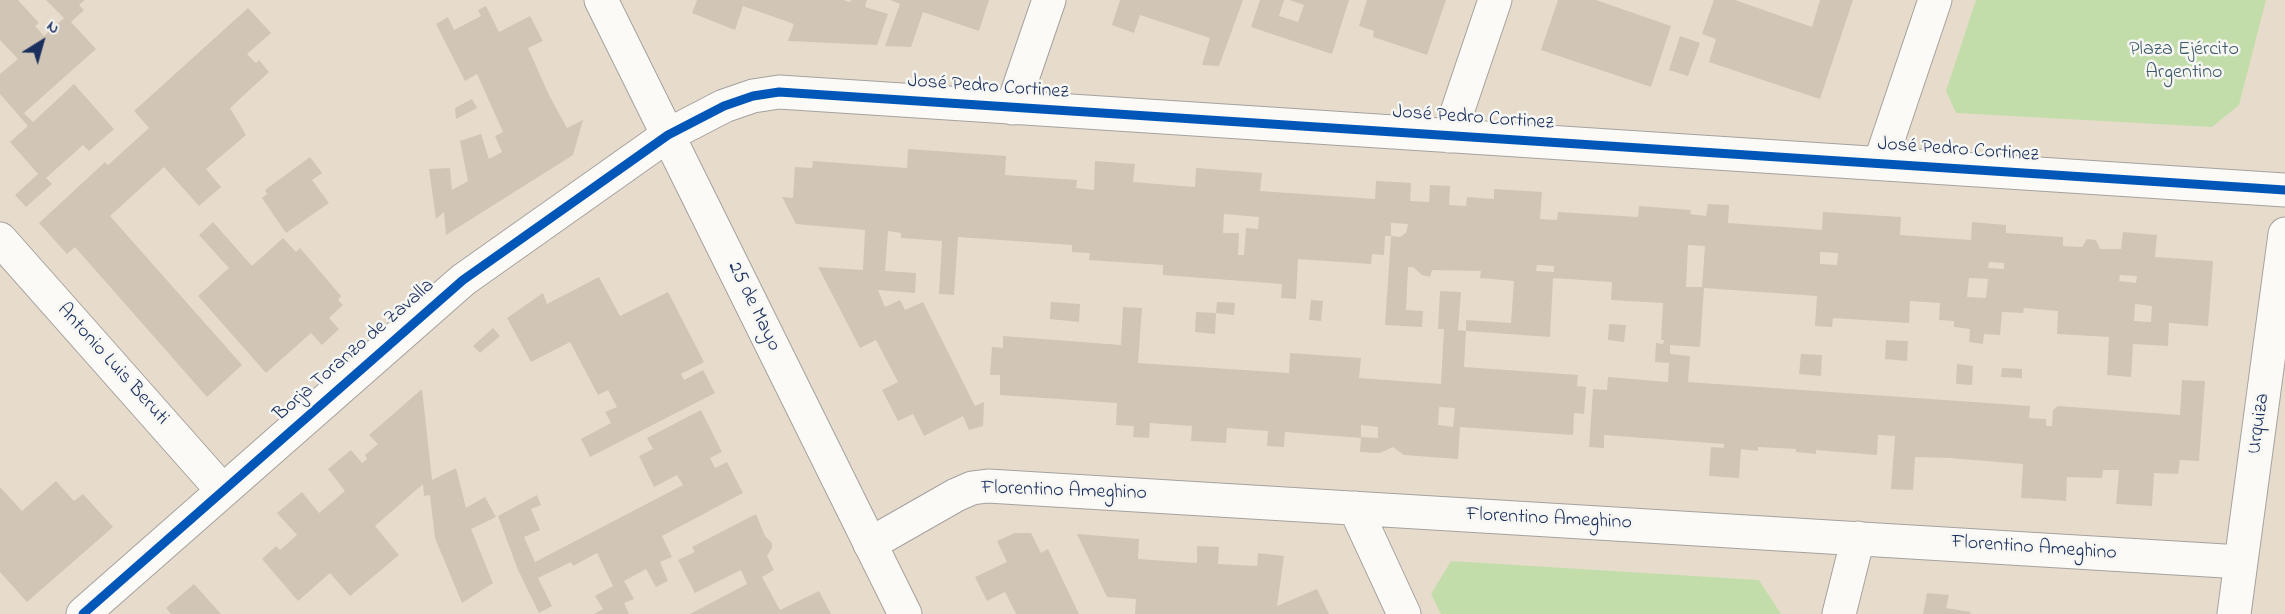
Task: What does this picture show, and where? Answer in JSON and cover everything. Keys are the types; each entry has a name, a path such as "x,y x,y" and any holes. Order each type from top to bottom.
{"street":[{"name":"25 de Mayo","path":"601,0 905,614"},
{"path":"1012,108 1049,0"},
{"path":"1449,136 1495,0"},
{"path":"1881,164 1935,0"},
{"name":"José Pedro Cortinez","path":"668,135 724,106 753,96 779,92 2285,190"},
{"name":"Borja Toranzo de Zavalla","path":"83,614 463,280 610,173 668,135"},
{"name":"Urquiza","path":"2234,614 2285,234"},
{"name":"Antonio Luis Beruti","path":"0,238 223,491"},
{"name":"Florentino Ameghino","path":"870,544 956,495 972,488 988,486 2241,562"},
{"path":"1355,508 1404,614"},
{"path":"1839,614 1858,538"}],"green space":[{"name":"Plaza Ejército Argentino","path":"1976,0 2266,0 2239,105 2212,127 1956,113 1946,91"},
{"path":"1451,561 1759,580 1781,614 1441,614 1431,594"}],"building":[{"path":"0,0 18,0 39,23 35,26 44,36 64,18 46,0 85,0 79,5 84,10 71,22 96,49 24,113 33,122 74,84 114,129 89,151 83,145 46,178 52,184 26,207 15,195 38,174 10,142 28,126 0,94 0,74 18,59 0,40"},
{"path":"697,0 843,0 850,2 851,0 867,0 865,7 888,14 877,45 788,41 794,24 743,6 735,30 692,13"},
{"path":"890,0 989,0 979,31 923,12 911,47 885,46 900,4"},
{"path":"1120,0 1243,0 1219,66 1202,65 1210,38 1140,15 1134,33 1112,25"},
{"path":"1260,0 1284,0 1279,16 1298,22 1304,5 1289,0 1349,0 1332,54 1251,27"},
{"path":"1367,0 1446,0 1427,55 1373,37 1374,31 1359,26"},
{"path":"1558,0 1596,0 1671,26 1651,87 1541,50"},
{"path":"1714,0 1735,0 1812,27 1820,0 1853,0 1820,99 1709,62 1716,39 1702,34"},
{"path":"486,6 499,32 530,16 543,41 528,48 549,95 567,128 583,120 573,155 446,235 444,212 436,219 429,169 450,168 452,190 468,181 460,141 481,134 489,159 502,152 495,136 503,132 477,74 465,81 436,24 448,17 454,30 481,16 478,10"},
{"path":"248,8 271,33 247,54 256,63 259,60 269,72 230,108 246,135 206,169 221,187 199,206 164,167 110,216 242,365 207,397 75,247 67,254 39,223 105,162 108,165 149,128 134,111"},
{"path":"1680,36 1700,43 1688,76 1669,70"},
{"path":"472,99 477,108 456,119 455,108"},
{"path":"908,149 1006,156 1005,175 1077,180 1076,188 1094,190 1095,161 1135,164 1133,182 1195,187 1196,168 1262,173 1260,191 1375,199 1376,181 1411,183 1410,201 1429,202 1430,185 1450,186 1449,205 1466,206 1467,197 1494,199 1494,189 1542,192 1540,219 1557,220 1558,212 1638,217 1639,206 1691,210 1690,214 1706,216 1708,204 1729,205 1728,223 1822,230 1823,212 1901,217 1900,235 1971,240 1972,222 2006,225 2006,233 2063,237 2063,246 2082,247 2087,239 2096,240 2100,249 2121,249 2123,232 2157,235 2155,257 2213,261 2208,326 2169,323 2168,346 2133,344 2131,377 2107,375 2109,337 2057,334 2058,311 2024,308 2023,313 2002,312 2000,335 1984,334 1983,344 1969,342 1970,329 1954,327 1954,321 1939,320 1940,303 1910,301 1909,323 1833,318 1832,327 1815,326 1817,296 1704,288 1700,347 1670,345 1670,354 1690,356 1688,382 2030,406 2029,418 2046,419 2046,426 2052,426 2053,410 2058,406 2180,415 2182,380 2205,381 2199,461 2180,460 2178,474 2154,473 2152,506 2116,504 2119,470 2103,470 2102,478 2067,477 2066,501 2021,498 2023,464 1949,458 1915,457 1913,490 1891,489 1895,436 1878,435 1877,455 1816,450 1816,454 1796,452 1796,449 1758,447 1758,451 1741,449 1739,478 1709,476 1711,447 1724,448 1724,444 1604,435 1604,448 1589,447 1593,389 1607,390 1608,377 1668,382 1669,363 1655,362 1656,343 1663,344 1664,340 1661,340 1663,303 1611,300 1612,282 1553,278 1550,337 1466,331 1466,320 1511,323 1514,281 1480,278 1481,271 1432,270 1430,277 1422,275 1413,267 1408,267 1406,310 1423,311 1422,327 1385,325 1391,236 1385,236 1384,255 1372,254 1371,264 1298,259 1296,299 1281,298 1282,284 1163,275 1163,265 1089,260 1090,253 1072,252 1072,245 958,237 954,295 939,294 942,241 901,238 901,233 888,231 885,271 916,273 915,293 878,290 885,307 900,300 905,310 923,302 975,406 984,402 983,426 969,430 963,416 924,436 913,414 898,421 882,390 898,382 876,340 860,348 818,267 863,270 865,230 796,224 782,197 793,198 795,167 812,168 813,161 907,168","holes":["1224,214 1259,217 1258,229 1246,228 1244,255 1238,255 1239,233 1223,233","1391,223 1408,224 1406,233 1400,237 1391,236","1688,245 1705,246 1702,287 1686,287","1820,252 1838,253 1837,265 1820,264","1989,262 2004,263 2004,269 1988,268","1537,265 1554,266 1554,272 1536,271","2120,275 2137,276 2136,283 2119,281","1969,278 1988,279 1986,298 1967,297","2135,304 2152,306 2151,322 2134,321"]},
{"path":"310,157 322,173 312,180 329,203 286,233 262,198 267,194 265,190"},
{"path":"213,222 252,266 283,238 296,252 300,248 341,296 338,300 343,305 329,318 339,329 322,345 311,333 266,373 198,296 229,268 199,235"},
{"path":"599,277 620,316 668,292 704,362 681,374 684,380 703,370 715,393 590,457 581,439 611,423 605,412 617,407 608,390 598,395 570,342 531,362 507,318 543,293 547,304"},
{"path":"1440,291 1461,292 1458,330 1466,331 1464,367 1578,375 1577,386 1586,387 1584,414 1574,413 1573,435 1460,427 1458,459 1404,455 1393,447 1380,453 1360,452 1361,438 1285,432 1284,447 1267,446 1268,431 1227,428 1226,443 1191,441 1192,426 1150,423 1149,438 1133,437 1134,426 1116,425 1117,403 1000,395 1000,375 990,375 992,347 1003,348 1003,336 1121,345 1123,307 1142,308 1138,363 1289,373 1290,353 1361,358 1359,378 1441,384 1444,329 1438,329","holes":["1439,407 1455,408 1453,427 1438,425","1361,425 1378,427 1378,438 1361,437"]},
{"path":"1311,300 1323,301 1321,321 1309,320"},
{"path":"1051,302 1080,304 1079,322 1050,319"},
{"path":"1217,302 1235,303 1234,315 1216,313"},
{"path":"1196,312 1216,313 1215,334 1195,332"},
{"path":"1609,324 1626,325 1624,342 1608,340"},
{"path":"493,328 500,336 480,353 473,346"},
{"path":"1886,340 1908,341 1907,361 1885,359"},
{"path":"1801,354 1822,355 1821,376 1799,374"},
{"path":"1957,364 1973,366 1972,385 1956,384"},
{"path":"2002,368 2022,369 2022,378 2001,377"},
{"path":"422,389 432,480 456,468 466,508 485,497 496,517 471,529 493,583 462,603 435,538 430,495 424,496 423,484 375,526 399,555 350,596 330,573 298,601 262,559 276,546 280,550 297,535 277,513 302,492 319,513 345,491 328,469 351,450 362,463 367,459 365,455 378,444 369,435"},
{"path":"701,410 722,452 710,458 715,468 727,462 743,493 662,536 672,557 660,562 668,581 656,587 646,569 624,581 634,599 624,603 629,614 594,614 603,609 595,596 613,586 597,553 573,566 571,562 538,578 552,606 539,613 518,570 498,516 537,495 541,505 531,509 540,530 524,537 535,562 683,485 677,475 654,487 639,456 653,449 647,438"},
{"path":"56,481 74,501 83,494 113,527 27,602 0,572 0,487 22,511"},
{"path":"756,514 765,536 772,543 767,556 774,570 762,577 780,610 819,591 831,614 690,614 747,584 741,570 695,593 678,560 695,552 692,547"},
{"path":"1015,533 1031,533 1041,553 1048,549 1079,614 1016,614 1005,592 987,601 975,577 1007,562 997,541"},
{"path":"1077,534 1139,539 1138,559 1197,563 1197,546 1219,547 1218,564 1257,566 1258,553 1284,556 1277,606 1317,589 1329,614 1135,614 1136,599 1107,597"},
{"path":"194,584 221,614 171,614 166,608"},
{"path":"1927,593 1949,595 1946,608 1971,612 1970,614 1923,614"}],"cycle path":[{"path":"83,614 463,280 668,135 724,106 753,96 779,92 2285,190"}]}
